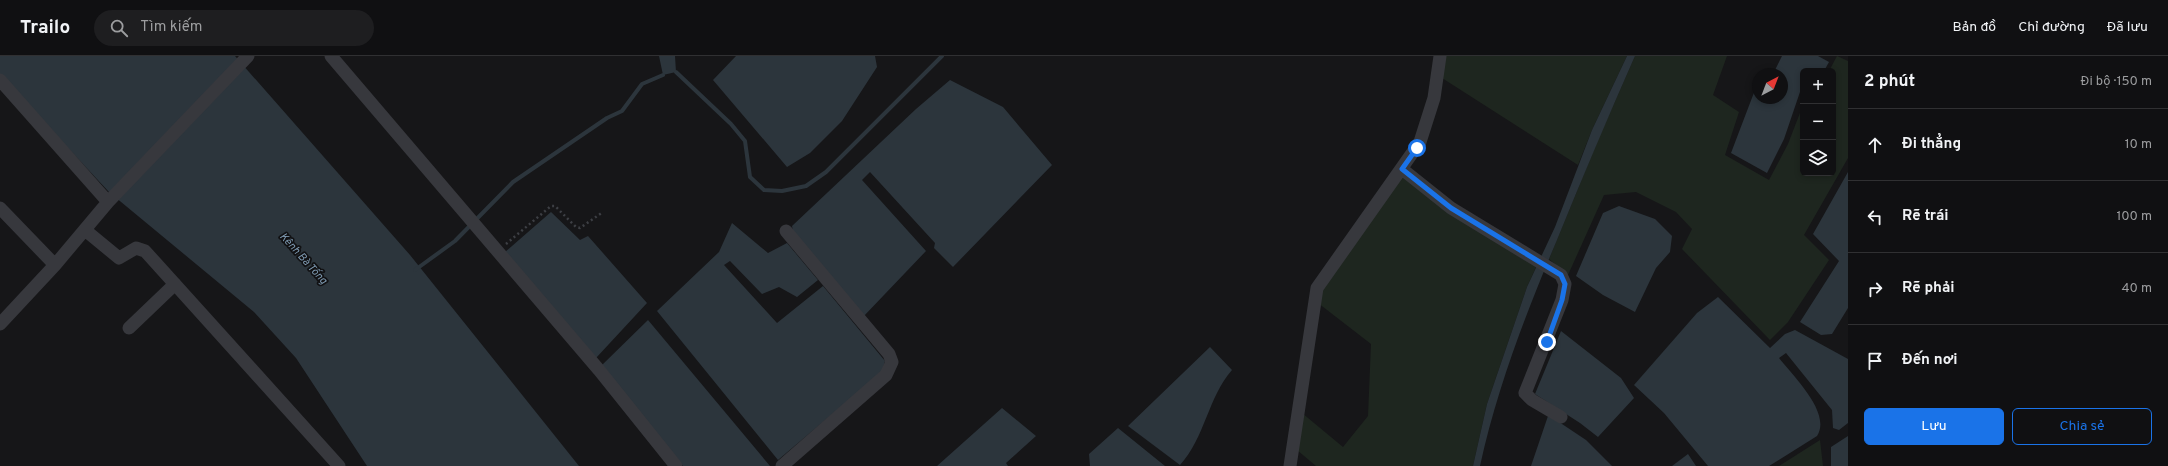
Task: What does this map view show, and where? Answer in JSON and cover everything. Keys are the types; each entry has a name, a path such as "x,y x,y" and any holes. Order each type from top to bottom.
{"street":[{"path":"331,56 486,240 594,364 676,466"},
{"path":"1290,466 1317,288 1417,148 1425,130 1434,98 1440,56"},
{"path":"0,324 56,265 108,202 246,58"},
{"path":"0,80 108,202"},
{"path":"1402,169 1451,208 1561,275 1565,284 1562,300 1525,393 1532,400 1561,417"},
{"path":"0,208 56,265"},
{"path":"85,230 119,258 136,248 145,251 339,466"},
{"path":"782,466 886,375 892,362 889,354 786,231"},
{"path":"129,328 175,284"}],"path":[{"path":"497,252 551,206 555,206 576,227 580,228 603,212"}],"shaded area":[{"path":"1446,56 1627,56 1592,130 1578,165 1442,78"},
{"path":"1635,56 1727,56 1713,95 1739,112 1725,155 1769,180 1788,144 1800,113 1800,176 1836,176 1836,68 1831,68 1837,56 1848,61 1848,158 1804,235 1829,260 1788,322 1770,340 1682,249 1692,229 1676,212 1636,192 1604,195 1568,275 1549,259 1600,135"},
{"path":"1403,175 1537,265 1527,287 1487,404 1473,466 1316,466 1297,450 1302,413 1343,447 1368,416 1371,344 1318,303 1322,291"},
{"path":"1820,440 1823,466 1779,466"}],"water":[{"name":"Kênh Bà Tống","path":"0,56 235,56 410,255 579,466 367,466 296,358 254,312 109,192 0,75"},
{"path":"659,56 675,56 676,72 663,75"},
{"path":"736,56 875,56 877,67 842,121 810,153 787,167 713,80"},
{"path":"1627,56 1635,56 1545,267 1523,323 1495,408 1480,466 1473,466 1487,404 1527,287 1555,227 1592,130"},
{"path":"1782,56 1818,56 1829,62 1826,68 1800,68 1800,92 1784,139 1767,173 1731,153 1752,98 1752,104 1788,104 1788,68 1776,68"},
{"path":"950,80 1003,107 1052,165 953,267 934,248 935,243 870,172 862,180 926,251 863,317 793,231 792,226 916,109"},
{"path":"1848,172 1848,308 1832,334 1821,335 1800,322 1839,261 1813,234"},
{"path":"1619,206 1655,219 1672,236 1670,252 1656,268 1635,312 1603,295 1576,276 1603,213"},
{"path":"551,212 580,240 588,236 647,303 596,358 505,252"},
{"path":"732,223 768,253 787,243 818,280 797,297 779,287 762,294 730,261 724,265 777,323 823,286 885,361 882,372 778,460 657,311 719,252"},
{"path":"1718,297 1770,348 1785,334 1795,330 1848,359 1848,423 1839,430 1833,428 1832,410 1786,353 1779,358 1809,395 1815,406 1819,417 1820,427 1817,436 1769,466 1708,466 1664,413 1634,385 1697,313"},
{"path":"648,320 770,466 683,466 601,366"},
{"path":"1561,331 1621,378 1634,398 1598,437 1580,423 1535,394"},
{"path":"1210,347 1232,370 1217,392 1195,443 1180,465 1128,426"},
{"path":"1002,408 1036,436 1006,463 1008,466 937,466"},
{"path":"1548,416 1586,440 1612,466 1531,466"},
{"path":"1118,428 1165,466 1090,466 1089,454"},
{"path":"1848,436 1848,466 1831,466 1831,447"},
{"path":"1688,454 1696,466 1672,466"}],"waterway":[{"path":"676,72 731,124 745,141 750,177 764,190 782,191 806,186 826,172 942,56"},
{"path":"415,270 455,241 513,182 607,118 622,111 642,84 663,75"}],"route":[{"path":"1417,148 1402,169 1451,208 1561,275 1565,284 1562,300 1547,342"}]}
